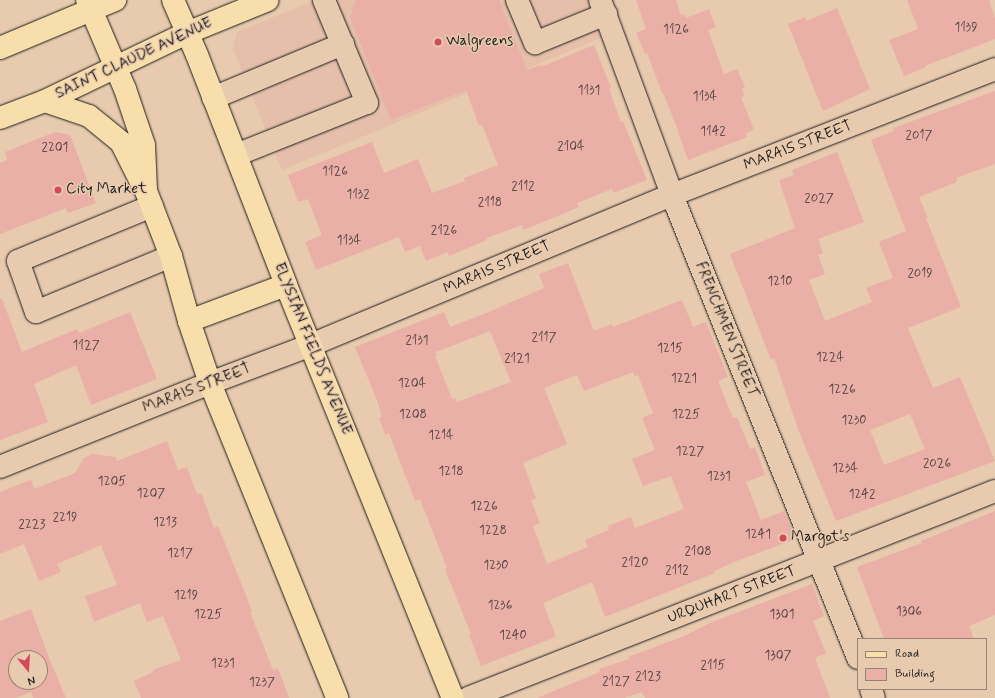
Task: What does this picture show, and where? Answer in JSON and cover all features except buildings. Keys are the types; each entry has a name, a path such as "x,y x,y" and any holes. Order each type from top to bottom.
{"main road":[{"path":"0,48 88,5 115,0"},
{"name":"ELYSIAN FIELDS AVENUE","path":"173,0 197,55 286,285 453,698"},
{"name":"SAINT CLAUDE AVENUE","path":"0,118 45,101 187,33 268,0"},
{"path":"88,5 125,89 144,145 149,199"},
{"path":"45,101 89,116 120,142 149,199 172,256 190,321 210,383 338,698"},
{"path":"190,321 286,285"}],"street":[{"path":"236,155 367,103 324,0"},
{"path":"517,0 535,44 603,7"},
{"name":"FRENCHMEN STREET","path":"603,7 672,195 857,656"},
{"path":"213,98 343,44"},
{"name":"MARAIS STREET","path":"0,467 210,383 311,345 672,195 995,69"},
{"path":"149,199 18,261 36,312 172,256"},
{"name":"URQUHART STREET","path":"468,698 995,491"}],"shaded area":[{"path":"316,0 589,0 603,37 282,170 233,49 237,32"}],"place":[{"name":"Walgreens","path":"438,42"},
{"name":"City Market","path":"58,190"},
{"name":"Margot's","path":"783,538"}]}
